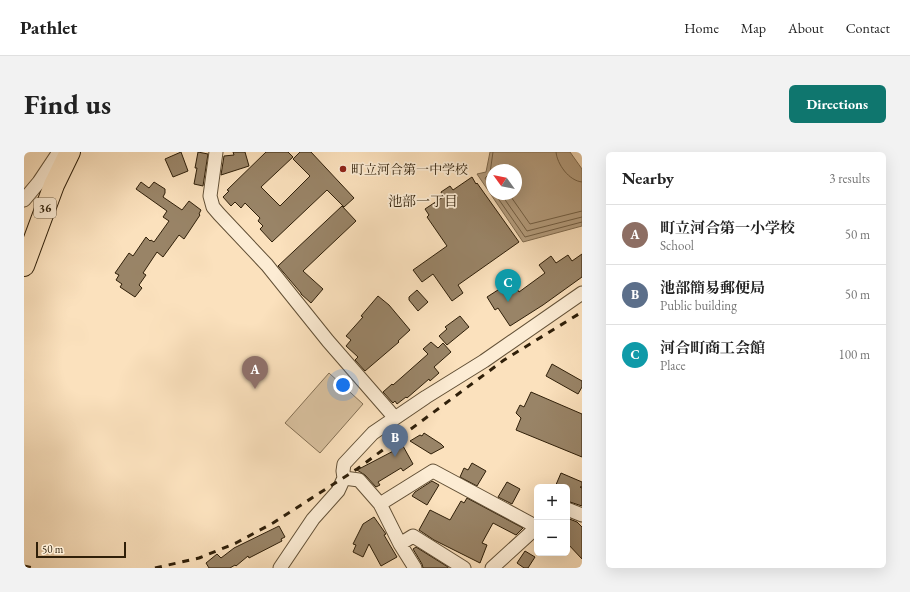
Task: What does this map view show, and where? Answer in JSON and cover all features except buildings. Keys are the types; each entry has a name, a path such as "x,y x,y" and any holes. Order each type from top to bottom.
{"main road":[{"name":"36","path":"24,266 54,185 70,152"}],"street":[{"path":"24,200 39,182 59,152"},
{"path":"216,152 210,196 213,207 267,265 328,341 394,418"},
{"path":"280,568 313,519 338,491 344,478 342,471 344,464 373,433 484,361 582,293"},
{"path":"380,504 433,471 534,525"},
{"path":"344,478 359,480 380,504 400,544 415,568"},
{"path":"570,509 582,515"},
{"path":"492,568 534,530"},
{"path":"400,544 413,536 464,568"}],"shaded area":[{"path":"329,373 363,404 320,453 285,423"}],"water":[{"path":"490,152 570,152 582,169 582,226 523,242 495,200 522,200 522,164 488,164"},
{"path":"486,172 486,187 477,174"}],"railway":[{"path":"155,568 199,558 236,543 273,523 357,469 504,360 582,312"},
{"path":"24,566 34,568"}],"place":[{"name":"町立河合第一中学校","path":"343,169"},
{"name":"河合町商工会館","path":"508,302"},
{"name":"町立河合第一小学校","path":"255,389"},
{"name":"池部簡易郵便局","path":"395,457"}],"district":[{"name":"池部一丁目","path":"423,201"}]}
